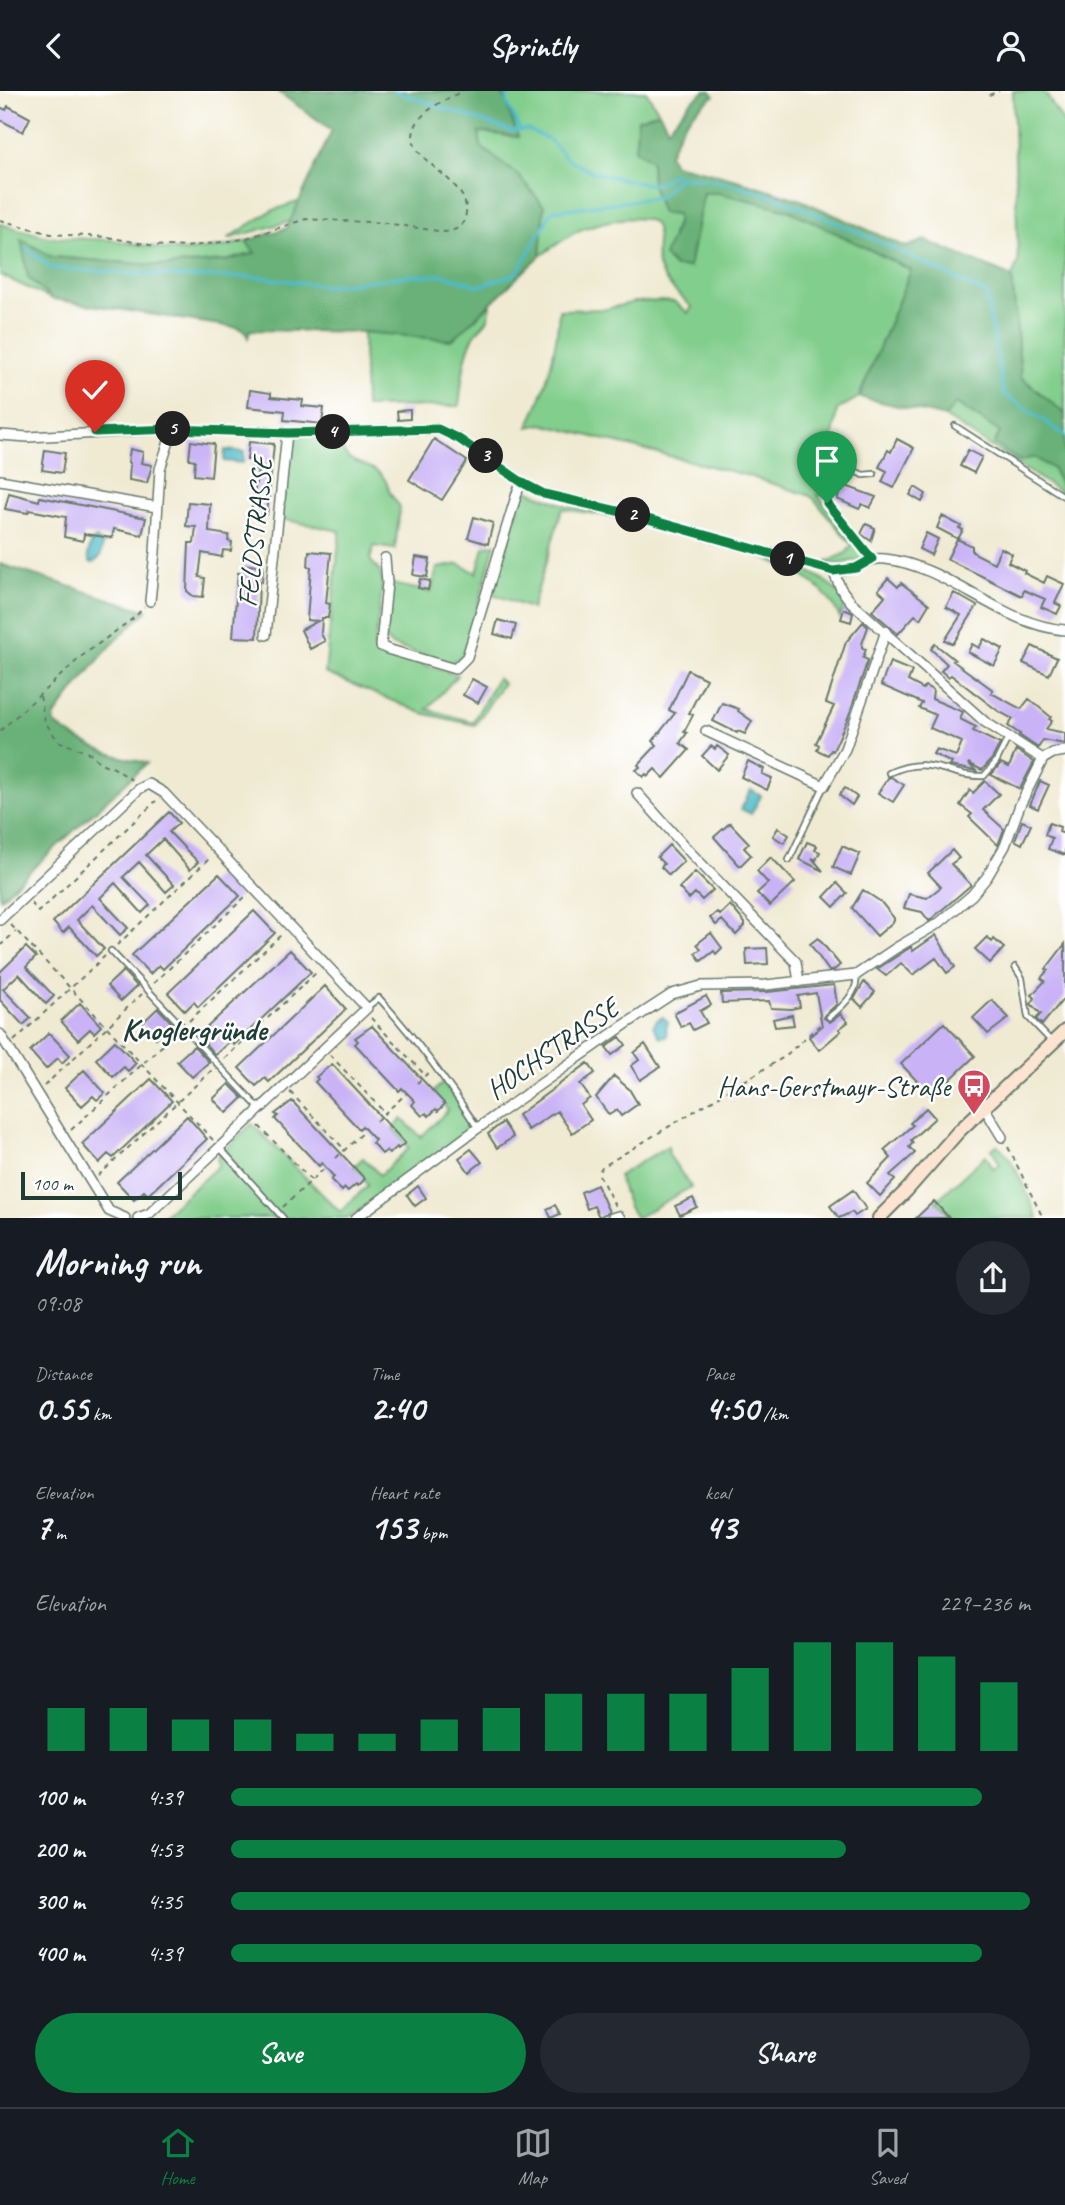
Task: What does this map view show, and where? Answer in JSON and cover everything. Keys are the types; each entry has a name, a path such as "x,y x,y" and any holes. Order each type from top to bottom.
{"street":[{"name":"FELDSTRASSE","path":"0,435 27,437 173,429 288,433 438,429 459,439 523,483 558,499 630,514 833,571"},
{"path":"149,601 160,469 173,429"},
{"name":"FELDSTRASSE","path":"266,635 288,433"},
{"path":"0,480 157,507"},
{"path":"386,558 387,583 382,646 455,669 467,656 518,490 523,483"},
{"path":"827,503 872,559"},
{"path":"1065,630 1030,623 926,571 892,560 872,559 856,568 833,571 841,589 851,602 967,706 1009,739 1043,759 1053,753 1065,751"},
{"path":"706,731 824,786 845,749 886,631"},
{"name":"HOCHSTRASSE","path":"356,1218 478,1128 672,994 701,986 766,985 856,975 939,923 978,889 987,877 1005,846 1020,805 1043,759"},
{"path":"2,918 139,789 149,784 164,793 365,1009 149,1214 138,1218"},
{"path":"637,793 796,963 799,982"},
{"path":"879,1218 958,1132 1065,1031"},
{"path":"0,1034 109,1211 125,1218"},
{"path":"984,1107 1002,1137"}],"lane":[{"path":"955,426 1065,497"},
{"path":"827,503 835,461 863,475 874,474"},
{"path":"889,773 915,764 984,776 996,762 1009,739"},
{"path":"789,860 824,786"},
{"path":"111,951 259,1108"},
{"path":"1014,967 1022,978 1028,1017 1054,1043"},
{"path":"829,1017 854,990 858,982 856,975"},
{"path":"365,1009 379,998 444,1076 478,1128"},
{"path":"219,1146 283,1218"}],"path":[{"path":"0,220 51,234 107,237 150,245 186,247 244,239 306,219 386,223 453,231 463,223 466,215 465,201 455,187 421,154 413,141 420,120 438,102 462,91"},
{"path":"989,95 999,91"},
{"path":"0,731 105,637 135,617 149,601"},
{"path":"40,695 45,722 58,741 91,754 100,762 121,772 139,789"},
{"path":"24,896 38,912 164,793"},
{"path":"2,918 219,1146"},
{"path":"0,946 16,930"},
{"path":"91,1182 325,964"},
{"path":"365,1009 425,1076"},
{"path":"617,1217 618,1211 598,1173 602,1167 784,1056 829,1017"},
{"path":"324,1048 385,1113"},
{"path":"417,1083 430,1071"},
{"path":"284,1085 345,1150"},
{"path":"376,1121 407,1093"},
{"path":"250,1117 312,1181"},
{"path":"336,1158 366,1130"},
{"path":"1002,1137 1043,1218"},
{"path":"278,1212 326,1167"}],"green space":[{"path":"277,91 502,91 518,137 479,132 481,147 518,175 544,206 540,256 452,340 363,332 250,330 248,338 245,331 239,328 52,299 28,277 21,239 52,257 166,266 225,261 255,253 246,241 287,228 332,130"},
{"path":"502,91 646,91 659,112 638,119 651,160 652,185 677,213 677,223 672,233 689,267 704,192 759,201 785,210 837,232 912,271 859,397 837,410 824,495 817,495 862,549 862,559 839,564 825,563 846,553 852,545 808,495 745,475 542,424 528,427 550,370 559,310 607,309 634,302 666,301 675,302 688,313 692,307 670,286 662,274 657,257 656,228 643,219 619,219 583,229 540,256 543,206 518,175 481,147 479,132 518,137"},
{"path":"705,91 711,91 714,96 691,115 682,128 669,154 674,164 721,175 801,200 906,247 925,240 1012,277 1021,377 1065,414 1065,491 1053,469 1034,457 1020,461 994,444 1000,432 956,403 945,417 859,397 911,270 789,210 719,193 703,193 689,267 675,267 664,256 677,224 677,214 662,213 652,185 651,160 635,149 638,119 659,112 668,128 691,102"},
{"path":"1013,91 1044,91 1065,125 1065,414 1021,377 1012,277 1018,262"},
{"path":"300,201 291,221 227,239 271,211"},
{"path":"0,224 48,237 112,240 187,251 246,241 256,253 225,261 166,266 52,257 22,240 28,277 52,299 0,275"},
{"path":"491,304 487,321 473,338 467,354 459,406 365,407 363,332 452,340"},
{"path":"955,403 1000,432 995,444 1019,461 1034,457 1053,469 1065,495 945,417"},
{"path":"298,436 340,437 346,455 377,471 384,479 400,507 395,549 374,546 370,560 378,569 383,582 374,649 458,675 427,709 473,722 497,678 503,683 475,725 422,713 325,673 340,531 281,519 289,444"},
{"path":"524,489 567,506 628,519 562,509 532,609 493,594"},
{"path":"698,540 758,553 816,575 846,601 840,618 829,600 815,585 798,573 759,557"},
{"path":"495,544 466,649 460,658 449,663 391,645 384,638 392,584 431,592 437,568 459,564 477,573 484,547"},
{"path":"0,564 147,611 109,648 54,717 55,724 87,744 147,763 0,899"},
{"path":"444,1082 463,1107 472,1127 349,1218 160,1218 218,1166 217,1157 252,1124 340,1212 368,1185 353,1167 363,1158 380,1175 409,1148 393,1129 402,1119 421,1137 448,1110 433,1092"},
{"path":"997,1145 1015,1167 1038,1218 953,1218 936,1201 986,1155 993,1168 1000,1164 992,1149"},
{"path":"668,1146 669,1155 691,1187 636,1218 629,1207 618,1176"}],"water":[{"path":"225,450 244,452 243,463 224,461"},
{"path":"96,539 103,544 100,557 93,563 88,555 91,542"},
{"path":"751,790 761,796 751,814 741,809"},
{"path":"663,1017 668,1022 667,1036 660,1037 653,1026"}],"building":[{"path":"8,106 30,118 23,132 0,120 0,107 6,110"},
{"path":"250,390 271,393 271,397 303,400 302,406 324,408 322,424 284,420 285,411 248,407"},
{"path":"410,410 410,419 398,420 397,411"},
{"path":"434,439 467,461 442,500 409,480"},
{"path":"897,439 914,448 894,488 882,482 887,471 879,467"},
{"path":"191,441 214,444 211,477 194,475 195,460 189,459"},
{"path":"249,442 274,444 267,515 251,514 258,470 252,470 253,460 247,460"},
{"path":"130,449 143,452 141,463 152,465 147,483 129,480"},
{"path":"45,450 65,453 62,473 42,470"},
{"path":"968,450 982,457 974,473 960,466"},
{"path":"843,485 876,497 870,508 862,504 859,509 837,499"},
{"path":"915,487 926,494 922,502 910,495"},
{"path":"9,493 39,501 40,497 146,518 142,535 114,529 112,538 84,534 83,541 64,537 66,517 29,510 28,513 5,509"},
{"path":"188,502 210,504 209,532 229,535 228,541 232,542 231,551 223,550 222,557 202,553 199,577 205,578 203,597 193,596 187,591 189,543 194,543 196,527 186,526"},
{"path":"942,516 961,526 959,528 963,530 958,539 937,528"},
{"path":"474,517 493,523 488,544 468,538"},
{"path":"866,524 875,528 871,541 861,534"},
{"path":"926,533 938,539 931,555 919,549"},
{"path":"957,539 972,546 972,552 994,563 1001,548 1012,554 1008,562 1025,571 1024,573 1044,583 1047,576 1064,584 1055,603 1061,606 1057,614 1041,607 1045,599 1024,590 1022,596 947,559"},
{"path":"309,551 331,553 326,603 330,604 328,618 322,618 321,634 325,641 310,649 301,630 318,621 307,620 311,567 308,567"},
{"path":"416,557 430,559 427,577 413,575"},
{"path":"244,565 263,566 262,582 259,581 257,638 233,637 238,573 244,573"},
{"path":"888,578 898,587 901,583 929,604 920,619 915,615 898,634 872,611 885,596 878,590"},
{"path":"420,579 430,581 428,590 418,588"},
{"path":"954,593 977,606 953,644 945,640 961,615 946,607"},
{"path":"844,609 853,613 851,622 841,619"},
{"path":"498,620 516,625 512,639 494,634"},
{"path":"863,622 868,627 862,644 862,648 866,649 863,658 868,660 848,718 833,751 828,755 817,750 819,745 816,743 834,706 826,703 846,642"},
{"path":"984,639 1003,649 994,666 968,652 972,644 979,648"},
{"path":"935,644 955,660 953,661 993,690 991,693 1021,709 1029,699 1051,717 1049,719 1052,721 1046,729 1065,733 1065,744 1043,740 1038,748 1019,735 1008,726 1013,719 998,711 951,675 948,677 941,671 947,664 931,649"},
{"path":"1032,646 1057,658 1049,675 1023,663"},
{"path":"890,662 912,671 908,681 923,689 925,686 933,690 932,699 963,712 960,719 976,727 973,731 1000,744 982,770 968,763 976,771 950,766 952,763 933,754 936,749 956,756 962,742 930,728 936,715 919,708 922,703 881,685"},
{"path":"688,670 706,679 689,713 693,715 684,732 687,733 680,743 689,750 664,778 655,769 643,777 636,770 640,767 638,765 657,745 653,741 675,713 669,710"},
{"path":"472,679 487,687 478,703 463,695"},
{"path":"722,703 739,709 738,711 752,721 745,734 713,721"},
{"path":"711,746 715,749 717,746 729,755 717,770 702,756"},
{"path":"1016,750 1034,762 1020,789 991,775 1001,763 1009,767"},
{"path":"748,761 764,769 762,774 772,778 767,790 741,777"},
{"path":"891,777 904,785 893,802 878,793"},
{"path":"985,781 999,794 983,810 1004,829 998,845 969,817 972,814 960,805 970,790 973,793"},
{"path":"1040,781 1049,785 1038,809 1030,805"},
{"path":"845,788 857,797 852,805 839,795"},
{"path":"169,812 179,823 169,832 198,862 190,870 163,839 146,855 174,885 166,892 139,862 123,877 150,905 142,913 115,883 100,898 128,928 120,935 92,905 77,920 104,949 96,956 69,927 63,933 53,922"},
{"path":"1022,821 1031,825 1022,844 1015,840"},
{"path":"730,823 749,843 744,848 751,855 740,866 714,837"},
{"path":"1049,823 1060,827 1059,832 1065,834 1065,855 1048,849 1052,838 1045,835"},
{"path":"778,828 789,835 784,843 773,836"},
{"path":"807,842 817,846 815,850 820,852 816,860 812,858 823,871 799,859"},
{"path":"669,845 684,861 669,875 661,867 664,864 657,857"},
{"path":"842,846 860,854 851,875 833,867"},
{"path":"952,850 959,858 951,864 971,885 929,921 922,912 904,908 909,894 927,898 941,887 928,873"},
{"path":"771,857 795,882 770,906 757,893 768,883 757,871"},
{"path":"695,872 713,890 702,900 695,893 689,899 679,888"},
{"path":"219,874 240,896 163,969 159,965 150,974 132,955"},
{"path":"837,883 847,893 834,907 824,897"},
{"path":"863,890 881,902 894,918 877,936 852,908"},
{"path":"730,905 745,923 736,935 722,920 716,925 710,918 717,912 720,915"},
{"path":"254,911 275,933 198,1007 194,1002 185,1011 168,993"},
{"path":"711,933 722,948 701,961 695,953 701,949 697,944"},
{"path":"936,935 955,967 947,973 936,958 913,975 901,963 886,976 877,969 911,947 913,951"},
{"path":"987,937 992,942 994,939 1004,948 990,963 975,949"},
{"path":"818,938 840,965 833,971 829,971 810,944"},
{"path":"1065,944 1065,997 1042,1025 1036,1019 1041,1014 1031,1004 1035,998 1032,995 1045,981 1041,978"},
{"path":"26,947 36,957 26,967 54,996 46,1004 19,974 3,989 31,1018 23,1025 0,1000 0,972"},
{"path":"767,948 768,964 747,965 746,949"},
{"path":"290,950 311,972 234,1045 230,1041 215,1055 201,1039 206,1034 203,1031"},
{"path":"123,971 137,986 121,1001 107,986"},
{"path":"864,982 875,992 862,1007 854,999"},
{"path":"834,985 837,1004 824,1018 830,1022 841,1014 848,1022 819,1050 809,1037 822,1026 816,993 798,996 800,1007 791,1009 771,1008 769,1001 722,1003 721,993 767,992"},
{"path":"325,986 346,1009 269,1082 265,1078 256,1086 239,1068"},
{"path":"706,996 711,1005 700,1011 707,1023 693,1030 689,1023 681,1027 674,1013"},
{"path":"992,1000 1009,1018 988,1034 973,1018"},
{"path":"80,1003 101,1026 94,1033 90,1029 78,1040 61,1021"},
{"path":"158,1008 172,1023 156,1038 142,1023"},
{"path":"792,1015 794,1025 775,1027 773,1019"},
{"path":"944,1023 975,1056 932,1097 901,1064"},
{"path":"372,1026 445,1104 438,1111 436,1109 429,1116 426,1113 422,1116 412,1105 415,1101 402,1088 399,1091 355,1044 358,1041 355,1038"},
{"path":"49,1033 70,1055 62,1063 58,1058 46,1069 30,1051"},
{"path":"620,1037 626,1045 612,1055 606,1047"},
{"path":"115,1041 136,1063 128,1071 124,1067 113,1077 96,1059"},
{"path":"645,1044 660,1067 640,1080 631,1066 639,1060 634,1053"},
{"path":"194,1046 209,1062 192,1077 177,1061"},
{"path":"588,1063 595,1073 580,1084 590,1098 581,1105 591,1120 572,1133 557,1111 528,1130 518,1115"},
{"path":"332,1064 405,1143 398,1149 397,1147 389,1154 386,1151 382,1154 372,1143 375,1140 362,1126 359,1129 315,1082 318,1079 316,1077"},
{"path":"84,1070 105,1093 97,1100 93,1096 82,1106 65,1088"},
{"path":"614,1076 629,1089 638,1104 621,1116 617,1110 609,1115 596,1097"},
{"path":"151,1079 172,1101 113,1158 108,1154 99,1163 82,1144"},
{"path":"229,1084 243,1098 227,1113 213,1099"},
{"path":"292,1101 365,1179 358,1186 356,1184 348,1191 345,1188 342,1191 331,1180 334,1177 322,1163 319,1166 275,1119 278,1116 275,1114"},
{"path":"926,1108 935,1118 911,1140 913,1143 909,1147 915,1153 890,1175 895,1180 880,1196 867,1183 891,1158 884,1150 913,1125 910,1123"},
{"path":"187,1116 207,1139 148,1195 144,1191 134,1200 117,1182"},
{"path":"503,1122 513,1137 497,1148 488,1134"},
{"path":"471,1149 482,1162 469,1172 459,1158"},
{"path":"597,1185 609,1212 599,1217 594,1206 587,1209 581,1192"},
{"path":"418,1186 426,1198 415,1206 407,1195"},
{"path":"853,1190 866,1209 855,1216 852,1212 839,1218 830,1206"},
{"path":"693,1198 697,1207 680,1215 675,1206"},
{"path":"934,1201 949,1218 916,1218"},
{"path":"555,1205 560,1214 551,1218 547,1209"}],"waterway":[{"path":"394,91 511,131 528,130 550,140 567,159 592,172 645,184 657,184 674,173 679,177"},
{"path":"507,91 507,103 519,128"},
{"path":"26,248 52,268 185,277 258,277 327,286 407,276 444,275 480,286 517,273 552,211 659,197 679,177 720,181 758,191 794,205 891,247 986,294 1004,394 1065,435"}],"place":[{"name":"Hans-Gerstmayr-Straße","path":"974,1116"}],"district":[{"name":"Knoglergründe","path":"194,1030"}],"route":[{"path":"95,432 216,429 288,433 438,429 449,432 523,483 558,499 630,514 833,571 856,568 872,559 827,503"}]}
